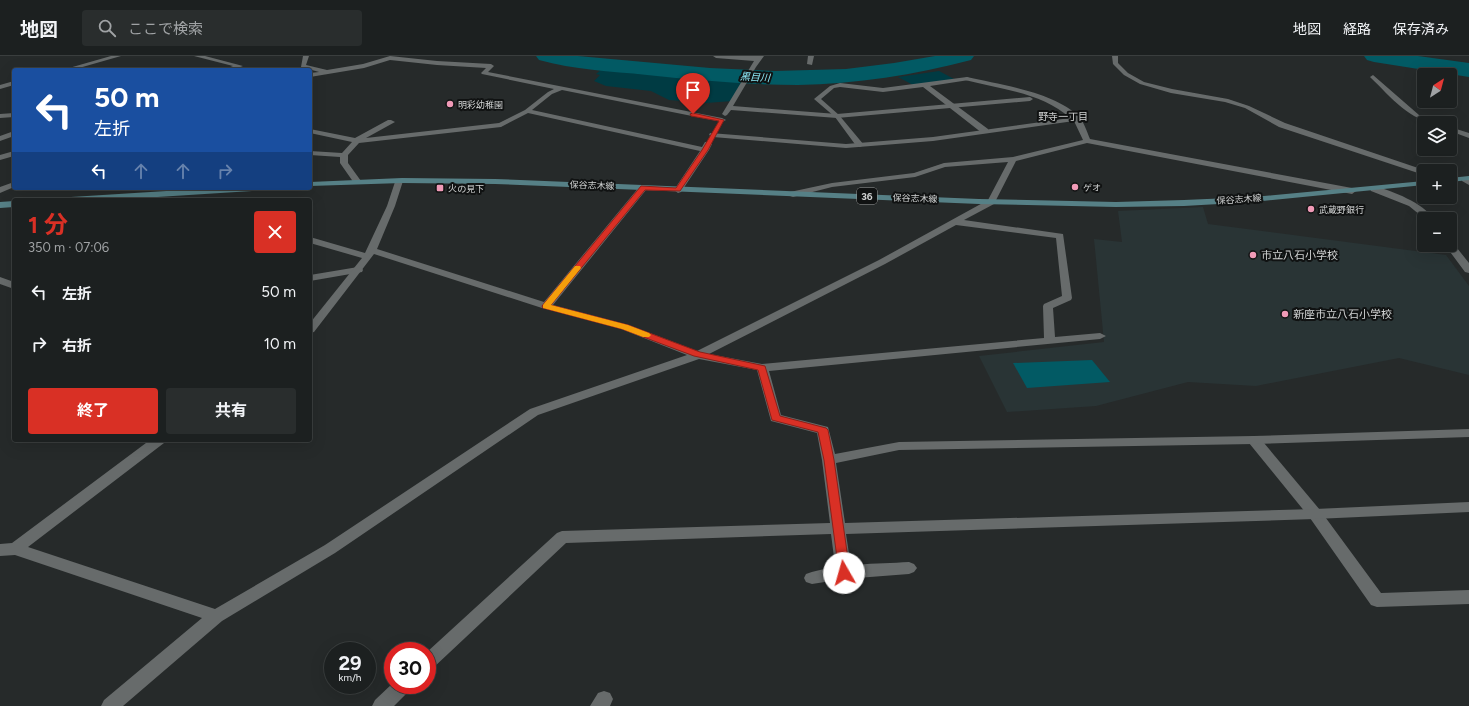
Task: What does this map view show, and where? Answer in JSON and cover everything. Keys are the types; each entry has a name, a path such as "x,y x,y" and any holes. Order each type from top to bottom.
{"main road":[{"path":"1457,180 1468,180"},
{"name":"保谷志木線","path":"312,184 357,181 542,183 678,190 991,202 1150,204 1352,191 1417,184"},
{"path":"101,198 222,190"},
{"path":"1,205 12,204"}],"street":[{"path":"73,68 118,56"},
{"path":"197,56 240,66 233,68"},
{"path":"306,56 303,66 311,68"},
{"path":"716,56 760,58"},
{"path":"810,64 811,56"},
{"path":"1116,56 1115,63 1122,70 1142,83 1171,91 1226,100 1247,107 1282,125 1417,170"},
{"path":"312,75 364,66 393,57 437,63 491,66 484,73 722,120"},
{"path":"678,190 705,150 753,66 760,58"},
{"path":"312,68 327,72"},
{"path":"1373,77 1417,116"},
{"path":"860,145 837,116 817,99 832,87 840,85 884,90 967,79 1057,104 1077,119 1087,141"},
{"path":"0,89 12,84"},
{"path":"924,84 954,105 985,131"},
{"path":"312,131 357,141 377,140 501,124 527,111 550,93 562,88"},
{"path":"0,89 12,90"},
{"path":"729,108 837,116 1039,98"},
{"path":"527,111 705,150"},
{"path":"0,116 12,115"},
{"path":"713,136 846,146 985,131 1077,119"},
{"path":"357,181 344,163 344,155 357,141 391,122"},
{"path":"1457,132 1469,136"},
{"path":"0,138 12,134"},
{"path":"793,194 832,185 915,175 944,165 1013,159 1087,141 1352,191"},
{"path":"312,153 344,155"},
{"path":"0,158 12,154"},
{"path":"110,706 216,616 330,549 534,412 698,355 882,262 991,202 1013,159"},
{"path":"312,328 358,270 369,253 391,206 399,181"},
{"path":"0,190 12,185"},
{"path":"546,306 643,188"},
{"path":"1374,189 1413,205 1425,212"},
{"path":"955,222 1060,236 1067,298 1048,306 1050,341"},
{"path":"312,240 369,253 546,306 625,327 698,355 762,368 1100,336"},
{"path":"1455,252 1469,270"},
{"path":"312,278 358,270"},
{"path":"0,280 12,285"},
{"path":"762,368 775,418 823,430 829,460 844,573"},
{"path":"829,460 899,446 1254,440 1469,433"},
{"path":"1254,440 1315,514 1377,600 1469,597"},
{"path":"8,550 156,442"},
{"path":"436,655 562,537 1315,514 1469,507"},
{"path":"8,550 216,616"},
{"path":"812,578 844,573 910,568"},
{"path":"381,706 394,694"}],"shaded area":[{"path":"602,69 744,82 733,101 706,103 669,100 651,91 606,86 594,81 600,75 596,74"},
{"path":"939,71 956,80 915,86 898,77"},
{"name":"新座市立八石小学校","path":"1203,207 1208,224 1446,255 1469,286 1469,375 1399,358 1256,386 1188,382 1096,406 1007,412 979,356 1104,342 1094,239 1122,242 1118,211"},
{"path":"1092,360 1110,382 1027,388 1013,363"}],"waterway":[{"name":"黒目川","path":"546,56 595,64 742,77 775,78 823,77 870,73 918,66 964,56"},
{"name":"黒目川","path":"1374,56 1469,70"}],"slow traffic":[{"path":"578,268 546,306 625,327 646,335"}],"place":[{"name":"明彩幼稚園","path":"450,104"},
{"name":"ゲオ","path":"1075,187"},
{"name":"火の見下","path":"440,188"},
{"name":"武蔵野銀行","path":"1311,209"},
{"name":"市立八石小学校","path":"1253,255"},
{"name":"新座市立八石小学校","path":"1285,314"}],"district":[{"name":"野寺一丁目","path":"1063,116"}],"route":[{"path":"693,114 722,120 705,150 678,190 643,188 546,306 625,327 698,355 762,368 775,418 823,430 829,460 844,573"}]}
